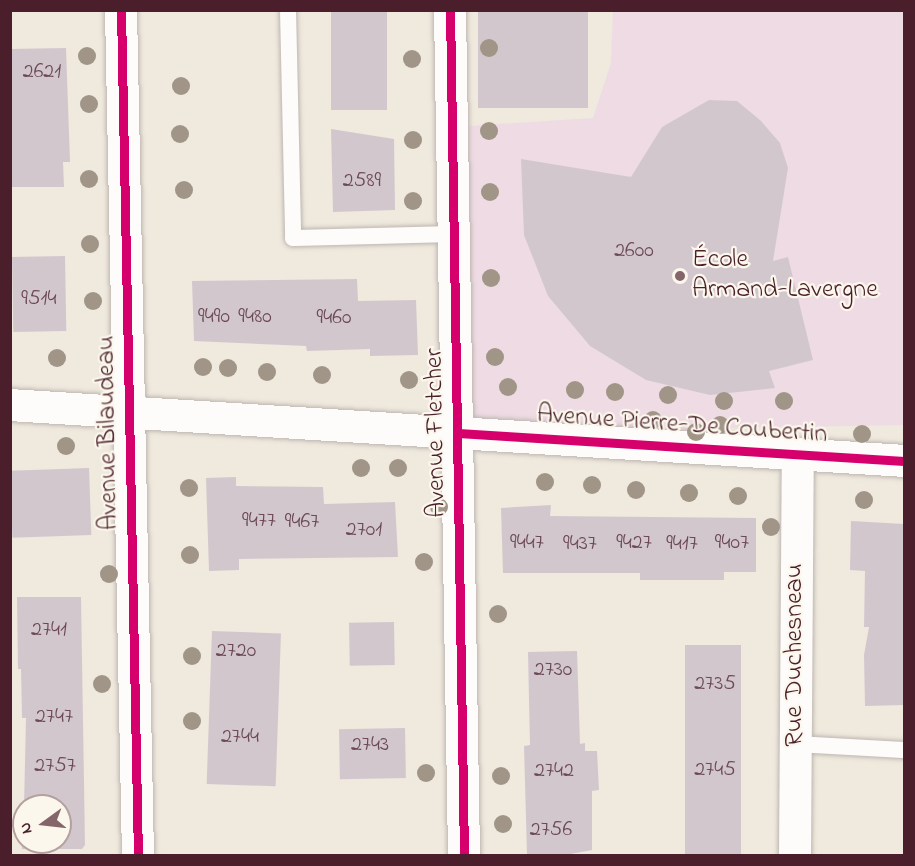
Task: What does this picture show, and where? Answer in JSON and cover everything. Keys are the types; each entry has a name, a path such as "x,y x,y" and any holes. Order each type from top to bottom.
{"street":[{"name":"Avenue Bilaudeau","path":"121,10 138,855"},
{"name":"Avenue Fletcher","path":"450,10 464,855"},
{"name":"Avenue Pierre-De Coubertin","path":"10,405 904,461"},
{"name":"Rue Duchesneau","path":"795,855 798,454"}],"lane":[{"path":"288,10 293,238 455,234"},
{"path":"795,744 904,750"}],"shaded area":[{"name":"École Armand-Lavergne","path":"613,11 904,11 904,425 458,433 454,127 593,118 611,63"}],"building":[{"path":"331,10 387,10 387,110 331,110"},
{"path":"478,10 588,10 588,108 478,108"},
{"path":"66,48 70,162 63,162 64,187 10,187 10,49"},
{"path":"709,100 737,101 760,120 780,143 788,168 773,261 788,257 813,360 769,371 775,388 710,395 646,380 590,346 548,296 524,235 521,159 631,177 662,127"},
{"path":"331,129 394,139 395,210 333,212"},
{"path":"65,256 66,331 13,332 12,257"},
{"path":"357,279 358,301 416,300 418,355 370,356 370,349 307,351 306,346 194,341 192,281"},
{"path":"89,468 91,535 12,538 10,471"},
{"path":"236,477 236,486 323,487 324,504 395,502 398,557 239,559 239,570 209,571 206,478"},
{"path":"551,505 550,516 756,518 756,572 724,572 724,580 640,580 640,573 503,573 501,508"},
{"path":"851,521 904,524 904,705 865,706 864,655 869,627 864,627 865,571 850,570"},
{"path":"17,597 81,597 85,845 82,849 72,849 72,794 24,794 26,718 22,718 21,669 18,669"},
{"path":"394,622 395,665 350,666 349,623"},
{"path":"212,631 281,633 276,786 207,784"},
{"path":"685,645 741,645 741,855 685,855"},
{"path":"577,651 580,744 585,743 585,751 597,751 599,790 592,791 592,850 565,855 527,855 524,746 530,745 528,652"},
{"path":"405,728 406,778 340,779 339,729"}],"cycle path":[{"path":"121,10 138,856"},
{"path":"450,10 464,856"},
{"path":"458,433 904,461"}],"place":[{"name":"École Armand-Lavergne","path":"680,276"}]}
